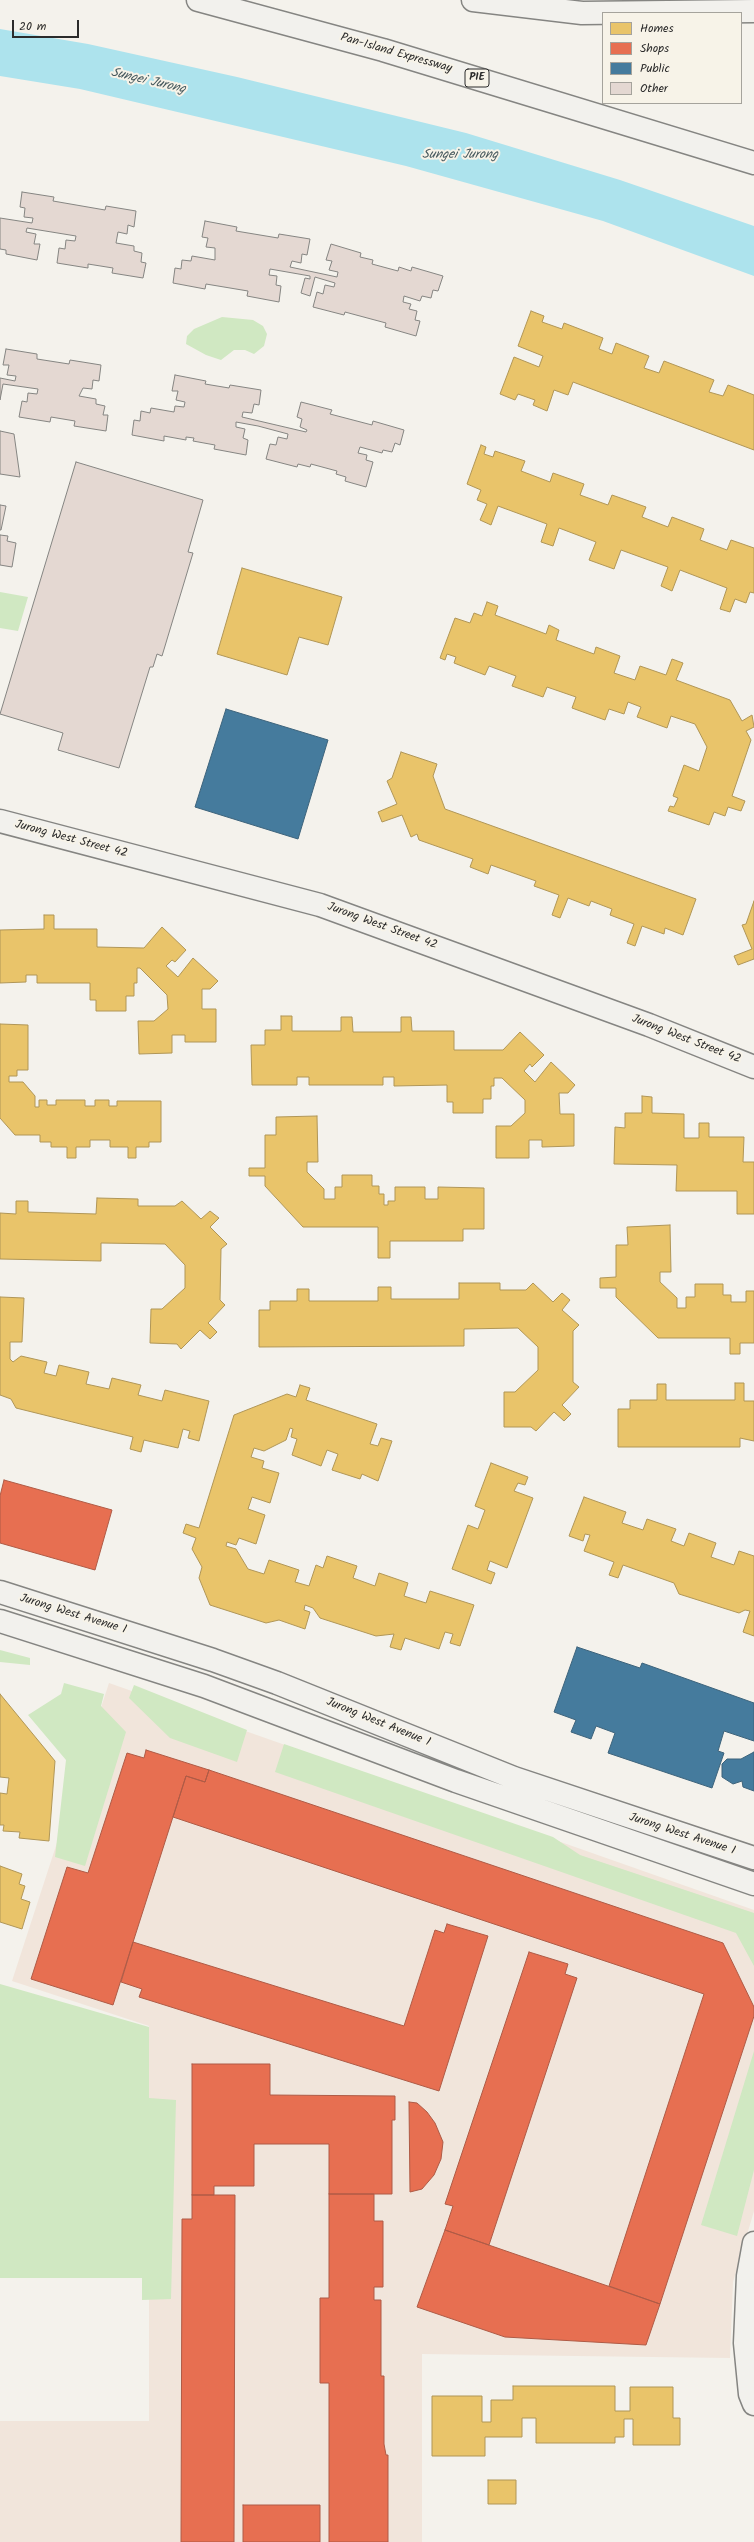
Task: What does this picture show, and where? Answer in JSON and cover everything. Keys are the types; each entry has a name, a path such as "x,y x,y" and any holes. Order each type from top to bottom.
{"main road":[{"name":"Pan-Island Expressway","path":"198,0 383,50 754,163"},
{"path":"472,0 582,13 602,13"},
{"path":"639,12 754,10"},
{"name":"Jurong West Street 42","path":"0,821 320,905 649,1025 754,1067"},
{"name":"Jurong West Avenue 1","path":"0,1592 277,1682 514,1778 754,1858"},
{"name":"Jurong West Avenue 1","path":"0,1621 204,1686 456,1781 754,1884"},
{"path":"754,2243 748,2276 745,2343 750,2394 754,2404"}],"shaded area":[{"path":"109,1683 754,1910 754,2211 733,2282 730,2358 422,2354 422,2542 0,2542 0,2421 149,2421 149,2026 12,1981"}],"green space":[{"path":"222,317 253,320 263,326 267,334 264,346 254,354 245,350 234,350 221,360 206,355 186,344 187,336 194,329"},
{"path":"0,592 28,597 18,631 0,628"},
{"path":"0,1650 30,1658 30,1665 0,1662"},
{"path":"64,1683 104,1694 101,1706 126,1732 85,1866 55,1857 66,1760 28,1715 61,1694"},
{"path":"134,1685 247,1730 237,1762 170,1738 129,1698"},
{"path":"284,1744 553,1837 580,1855 754,1913 754,1966 736,1933 275,1772"},
{"path":"0,1984 149,2027 149,2098 176,2100 171,2299 142,2300 142,2278 0,2278"},
{"path":"754,2051 754,2170 737,2236 701,2225"}],"water":[{"name":"Sungei Jurong","path":"0,29 88,44 237,77 466,133 620,180 754,226 754,276 603,221 406,166 80,89 0,76"}],"building: Homes":[{"path":"531,311 544,316 542,322 562,329 564,323 603,338 599,349 612,354 616,343 649,356 644,368 659,373 664,361 714,380 709,392 723,396 728,385 754,395 754,450 573,382 568,395 554,390 547,411 533,405 535,400 518,394 515,400 500,394 514,357 539,367 543,356 518,346"},
{"path":"481,445 486,447 484,454 493,457 495,451 525,461 521,471 550,482 553,473 584,484 580,495 608,505 612,495 646,507 642,517 668,527 672,517 704,529 700,540 727,550 731,540 754,548 754,593 750,592 746,603 735,599 730,612 720,609 727,588 680,570 672,591 661,586 668,567 621,550 614,569 589,560 596,542 559,528 553,546 541,542 547,524 498,506 491,525 480,520 487,504 477,500 481,490 467,484"},
{"path":"242,568 342,597 328,645 299,637 287,675 217,654"},
{"path":"487,602 498,606 495,615 546,634 549,625 559,630 556,640 594,654 596,647 620,656 614,673 635,680 640,666 666,675 672,659 683,663 676,680 730,700 742,721 752,715 754,727 746,731 751,740 732,796 745,801 741,811 728,807 725,816 714,812 709,825 668,811 670,806 674,807 678,798 673,796 684,765 699,771 707,747 695,724 671,716 667,728 637,717 641,707 628,702 624,714 609,709 605,720 572,708 576,697 547,687 543,697 512,686 516,676 489,666 485,675 454,663 456,657 447,654 445,660 440,658 455,618 470,623 474,613 482,616"},
{"path":"401,752 437,764 433,776 445,809 696,899 683,935 665,928 664,934 642,926 635,946 627,943 634,924 610,915 612,909 591,901 589,906 568,898 560,918 552,915 559,895 534,886 536,881 491,865 488,874 470,867 473,859 419,840 417,834 411,837 402,815 382,822 378,812 397,804 387,781 392,778"},
{"path":"754,901 754,959 738,965 734,956 752,949 742,925 746,924"},
{"path":"44,915 54,915 54,929 97,929 97,947 144,948 162,927 186,950 175,962 172,960 166,966 178,977 193,958 218,981 210,989 202,989 202,1009 216,1009 216,1042 185,1042 185,1035 172,1035 172,1053 139,1054 138,1021 154,1021 168,1009 167,995 140,968 137,968 137,983 134,983 134,996 126,996 126,1011 96,1011 96,1000 90,1000 90,983 37,983 37,975 26,975 26,982 0,983 0,930 44,929"},
{"path":"281,1016 292,1016 292,1031 341,1031 341,1017 352,1017 353,1032 401,1032 401,1017 411,1017 412,1031 454,1031 454,1050 503,1050 520,1032 544,1055 532,1067 530,1064 524,1071 535,1082 551,1062 575,1085 568,1093 559,1093 560,1114 574,1114 574,1146 542,1147 542,1140 529,1140 529,1158 496,1158 496,1126 511,1126 525,1113 525,1100 502,1078 494,1078 494,1086 491,1086 491,1099 483,1099 483,1113 453,1113 453,1102 447,1102 447,1085 394,1086 394,1077 383,1077 383,1085 309,1085 309,1077 297,1077 297,1085 252,1085 251,1045 265,1045 265,1030 281,1030"},
{"path":"0,1024 28,1025 28,1070 17,1070 17,1076 9,1076 9,1082 23,1082 35,1096 35,1107 39,1107 39,1100 47,1100 47,1105 56,1105 56,1100 85,1100 85,1106 95,1106 95,1100 109,1100 109,1106 117,1106 117,1101 161,1101 161,1142 149,1142 149,1147 136,1147 136,1158 128,1158 128,1147 110,1147 110,1140 90,1140 90,1147 76,1147 76,1158 67,1158 67,1147 51,1147 51,1142 40,1142 40,1135 15,1135 0,1118"},
{"path":"642,1096 652,1097 652,1113 684,1114 684,1138 699,1138 699,1123 709,1123 709,1137 744,1137 743,1162 754,1162 754,1214 737,1214 737,1191 676,1191 677,1165 614,1164 615,1127 625,1128 625,1113 642,1113"},
{"path":"317,1116 318,1162 307,1162 307,1172 324,1189 324,1199 335,1199 335,1187 342,1187 342,1175 372,1175 372,1186 379,1186 379,1194 384,1194 384,1205 388,1205 388,1201 395,1201 395,1187 425,1187 425,1199 438,1199 438,1187 484,1188 484,1229 463,1229 463,1241 390,1241 390,1258 378,1258 378,1227 303,1227 265,1186 265,1176 249,1176 249,1168 265,1168 265,1135 276,1135 276,1117"},
{"path":"97,1198 138,1199 138,1206 175,1206 182,1201 201,1219 210,1211 219,1218 210,1227 227,1244 221,1249 220,1300 225,1305 208,1323 217,1332 210,1339 200,1330 181,1349 177,1344 150,1343 151,1309 162,1309 185,1288 185,1265 165,1244 101,1243 101,1261 0,1259 0,1213 16,1214 16,1201 28,1201 28,1212 96,1214"},
{"path":"670,1225 671,1272 660,1272 660,1282 677,1298 677,1308 686,1308 686,1297 695,1297 695,1284 723,1284 723,1295 731,1295 731,1302 746,1302 746,1291 754,1291 754,1343 740,1343 740,1354 730,1354 730,1338 658,1338 616,1297 616,1288 600,1288 600,1278 616,1277 616,1245 628,1245 627,1227"},
{"path":"459,1283 500,1283 500,1290 526,1290 533,1283 553,1302 562,1293 570,1300 562,1310 579,1325 573,1331 573,1382 579,1387 562,1405 571,1414 564,1421 554,1412 536,1431 531,1427 504,1427 504,1392 515,1392 538,1370 538,1347 518,1328 464,1329 464,1346 259,1347 259,1310 270,1310 270,1301 297,1301 297,1289 309,1289 309,1301 378,1301 378,1287 391,1287 391,1299 459,1299"},
{"path":"0,1297 24,1298 22,1342 10,1342 10,1359 13,1362 21,1356 47,1362 44,1373 56,1376 59,1365 89,1372 86,1384 109,1389 112,1378 141,1385 138,1395 162,1401 165,1390 209,1401 199,1441 188,1438 190,1431 183,1429 178,1448 144,1440 141,1452 130,1449 133,1437 16,1408 11,1399 0,1395"},
{"path":"735,1383 744,1383 744,1401 754,1401 754,1441 740,1438 740,1447 618,1447 618,1409 630,1409 630,1400 657,1400 657,1384 666,1384 666,1400 735,1400"},
{"path":"300,1385 310,1388 306,1400 377,1424 370,1444 378,1446 381,1438 392,1441 378,1481 362,1474 360,1479 332,1470 338,1454 327,1450 321,1466 292,1455 297,1439 291,1437 293,1429 290,1428 286,1440 264,1451 254,1448 251,1457 264,1461 262,1468 279,1473 270,1503 252,1497 248,1509 265,1515 256,1544 239,1538 236,1545 227,1542 226,1546 236,1549 248,1569 264,1574 269,1560 299,1570 295,1582 309,1586 316,1565 323,1568 327,1556 357,1566 353,1578 375,1586 379,1573 408,1583 404,1596 426,1603 430,1591 474,1605 460,1646 450,1643 453,1634 445,1632 439,1649 405,1638 401,1650 390,1647 394,1634 376,1636 320,1618 313,1608 305,1605 304,1610 310,1612 305,1629 279,1620 266,1623 210,1605 199,1578 202,1567 192,1549 196,1538 183,1533 186,1524 199,1528 234,1415 287,1394 296,1397"},
{"path":"491,1463 528,1477 525,1485 518,1483 514,1491 533,1498 507,1568 490,1561 487,1570 495,1573 491,1584 452,1569 468,1525 478,1529 485,1510 475,1506"},
{"path":"584,1497 626,1512 622,1523 643,1530 647,1519 676,1529 671,1541 684,1546 689,1533 716,1543 711,1557 734,1565 739,1551 754,1556 754,1636 743,1632 750,1611 745,1610 739,1613 679,1594 674,1583 623,1565 618,1578 609,1575 614,1562 584,1551 590,1535 585,1534 583,1541 569,1536"},
{"path":"0,1694 55,1761 49,1841 19,1838 20,1832 3,1831 4,1825 0,1825 0,1793 7,1794 9,1778 0,1777"},
{"path":"0,1866 22,1874 19,1884 25,1886 21,1899 30,1902 22,1929 0,1922"},
{"path":"513,2386 615,2386 615,2411 630,2411 630,2387 673,2387 673,2418 680,2418 680,2445 633,2445 633,2419 624,2419 624,2437 615,2437 615,2443 536,2443 536,2418 522,2418 522,2437 485,2437 485,2456 432,2456 432,2396 482,2396 482,2422 491,2422 491,2400 513,2400"},
{"path":"488,2480 516,2480 516,2504 488,2504"}],"building: Shops":[{"path":"4,1480 112,1510 95,1570 0,1543 0,1496"},
{"path":"146,1750 209,1770 205,1782 186,1776 113,2005 31,1979 67,1867 88,1873 127,1753 144,1758"},
{"path":"209,1770 723,1943 754,2007 754,2016 660,2304 609,2286 704,1994 173,1817 186,1776 205,1782"},
{"path":"447,1924 488,1936 439,2091 139,1997 142,1989 121,1982 133,1942 404,2026 435,1930 444,1933"},
{"path":"529,1952 568,1964 565,1974 577,1978 489,2245 445,2230 453,2206 445,2204"},
{"path":"192,2064 270,2064 270,2095 395,2096 395,2120 392,2120 392,2194 329,2194 329,2144 254,2144 254,2186 214,2186 214,2195 192,2195"},
{"path":"409,2102 417,2103 427,2112 435,2123 443,2142 441,2159 434,2175 422,2189 410,2192"},
{"path":"329,2194 374,2194 374,2221 383,2221 383,2287 374,2287 374,2300 381,2300 381,2376 384,2376 384,2444 386,2455 388,2455 388,2542 329,2542 329,2383 320,2383 320,2298 329,2298"},
{"path":"192,2195 235,2195 234,2542 181,2542 182,2219 192,2219"},
{"path":"445,2230 660,2304 646,2345 505,2337 417,2307"},
{"path":"243,2505 320,2505 320,2542 243,2542"}],"building: Public":[{"path":"226,709 328,740 298,839 195,807"},
{"path":"577,1647 640,1668 642,1663 754,1703 754,1741 724,1731 718,1751 724,1753 712,1788 608,1753 615,1733 596,1726 591,1739 571,1732 576,1720 554,1712"},
{"path":"754,1752 754,1791 743,1787 742,1781 733,1784 722,1777 722,1764 727,1759 741,1759"}],"building: Other":[{"path":"22,192 54,197 53,201 105,210 106,206 136,211 134,227 128,225 127,234 118,232 116,243 134,246 134,251 142,253 141,262 146,263 143,278 112,273 113,268 88,264 88,268 57,263 59,248 65,249 66,240 75,241 76,236 27,228 26,232 36,234 34,244 40,244 37,260 6,254 6,250 0,249 0,218 32,223 33,218 24,217 25,208 20,207"},
{"path":"205,221 237,227 236,231 278,238 279,234 310,239 307,255 302,254 301,263 292,261 290,267 337,277 338,272 329,270 332,261 326,260 331,244 361,253 360,257 373,260 372,264 398,271 399,267 411,271 412,267 443,276 438,291 433,290 431,298 422,296 420,301 404,296 403,302 411,304 409,309 417,311 415,320 420,321 416,336 385,327 386,323 345,312 344,315 313,307 317,292 323,294 325,285 334,287 335,283 315,277 310,296 301,293 305,278 310,279 310,276 270,269 269,275 277,276 276,285 281,286 279,302 247,296 248,291 206,284 205,289 173,283 175,268 181,269 182,260 191,261 192,256 215,260 215,248 206,247 208,238 202,237"},
{"path":"6,349 37,354 37,359 69,364 70,360 101,365 99,381 93,380 92,389 83,388 79,396 96,399 96,404 105,406 103,415 108,415 106,431 74,426 75,421 51,417 50,422 19,417 22,401 27,402 28,393 37,394 38,389 3,384 0,400 0,378 15,381 16,376 7,375 9,365 3,365"},
{"path":"175,375 206,381 205,384 229,388 230,385 261,390 259,405 254,404 252,413 243,412 242,417 306,432 307,430 300,427 302,419 297,417 301,402 332,410 330,414 372,425 373,421 404,430 400,445 395,443 392,452 383,450 382,453 360,447 358,453 367,455 366,460 373,462 366,487 345,481 346,477 336,474 337,471 311,464 310,467 298,464 297,467 266,459 270,444 276,445 278,437 287,439 288,434 258,426 236,422 236,427 245,429 243,438 248,440 246,455 214,449 215,445 193,441 194,438 186,437 186,440 164,436 164,441 132,435 134,420 140,421 141,411 150,413 151,408 174,412 175,406 184,407 185,402 176,400 178,391 172,391"},
{"path":"0,431 14,434 20,477 0,474"},
{"path":"76,462 203,500 188,552 193,553 162,656 157,654 153,667 150,667 119,768 58,750 63,733 0,714"},
{"path":"0,505 6,506 1,530 0,530"},
{"path":"0,535 8,536 7,541 16,543 12,567 0,565"}]}
